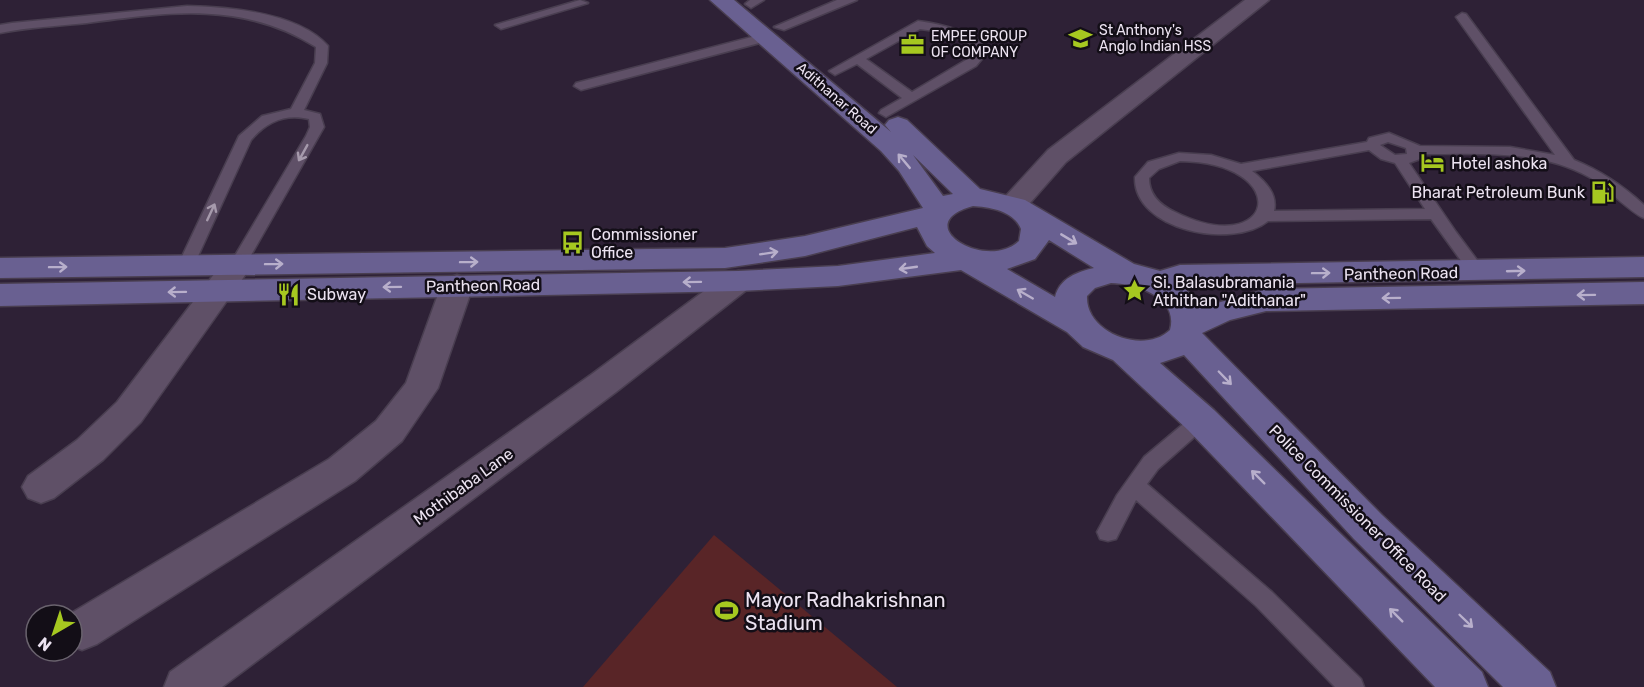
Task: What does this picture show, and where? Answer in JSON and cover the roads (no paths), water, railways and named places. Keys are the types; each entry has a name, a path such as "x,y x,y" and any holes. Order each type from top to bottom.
{"main road":[{"name":"Adithanar Road","path":"721,0 835,71 885,112 972,197"},
{"name":"Adithanar Road","path":"752,1 773,32 909,166 936,211"},
{"path":"972,197 993,198 1016,207 1125,273 1159,283 1182,303 1188,314 1187,331 1175,346 1161,351 1144,354 1125,352 1096,340 1076,323 939,244 932,234 931,223 936,211 958,199 972,197"},
{"path":"966,259 1001,262 1017,257 1028,249 1035,240 1035,229 1029,218 1016,207"},
{"name":"Pantheon Road","path":"0,268 725,258 765,255 804,247 936,211"},
{"name":"Pantheon Road","path":"0,295 738,281 848,275 966,259"},
{"name":"Pantheon Road","path":"1159,283 1180,275 1478,272 1644,267"},
{"path":"1076,323 1069,302 1077,285 1098,274 1125,273"},
{"name":"Pantheon Road","path":"1187,331 1221,311 1266,300 1644,293"},
{"name":"Police Commissioner Office Road","path":"1187,331 1368,526 1534,687"},
{"path":"1125,352 1201,420 1466,687"}],"street":[{"path":"1016,207 1057,156 1258,0"},
{"path":"41,487 90,450 129,412 238,264"},
{"name":"Mothibaba Lane","path":"186,687 595,390 738,281"},
{"path":"84,629 342,470 389,431 421,388 457,286"}],"lane":[{"path":"581,86 773,32 805,15 851,0"},
{"path":"501,25 585,1"},
{"path":"0,29 126,12 202,6 259,12 308,33 322,46 321,63 297,111"},
{"path":"1462,17 1568,162"},
{"path":"835,71 860,60 918,25 937,27 970,40 980,48 980,54 971,63 912,99 885,112"},
{"path":"860,60 912,99"},
{"path":"186,265 244,139 253,128 270,116 297,111 315,117 317,127 238,264"},
{"path":"1383,123 1389,137"},
{"path":"1239,169 1373,145 1377,139 1389,137 1402,140 1416,150 1499,150 1544,155 1568,162 1592,170 1624,191 1644,213"},
{"path":"1373,145 1379,153 1400,160 1412,159 1416,150"},
{"path":"1199,157 1239,169 1255,179 1265,192 1269,204 1265,216 1255,224 1239,230 1198,229 1160,212 1148,201 1142,189 1142,177 1149,168 1171,159 1199,157"},
{"path":"1400,160 1435,214 1478,272"},
{"path":"1265,216 1435,214"},
{"path":"1108,532 1151,463 1201,420"},
{"path":"1135,486 1264,599 1352,687"}],"place":[{"name":"St Anthony's Anglo Indian HSS","path":"1081,38"},
{"name":"EMPEE GROUP OF COMPANY","path":"913,44"},
{"name":"Hotel ashoka","path":"1433,163"},
{"name":"Bharat Petroleum Bunk","path":"1603,192"},
{"name":"Commissioner Office","path":"573,243"},
{"name":"Si. Balasubramania Athithan \"Adithanar\"","path":"1135,291"},
{"name":"Subway","path":"289,294"},
{"name":"Mayor Radhakrishnan Stadium","path":"727,611"}]}
